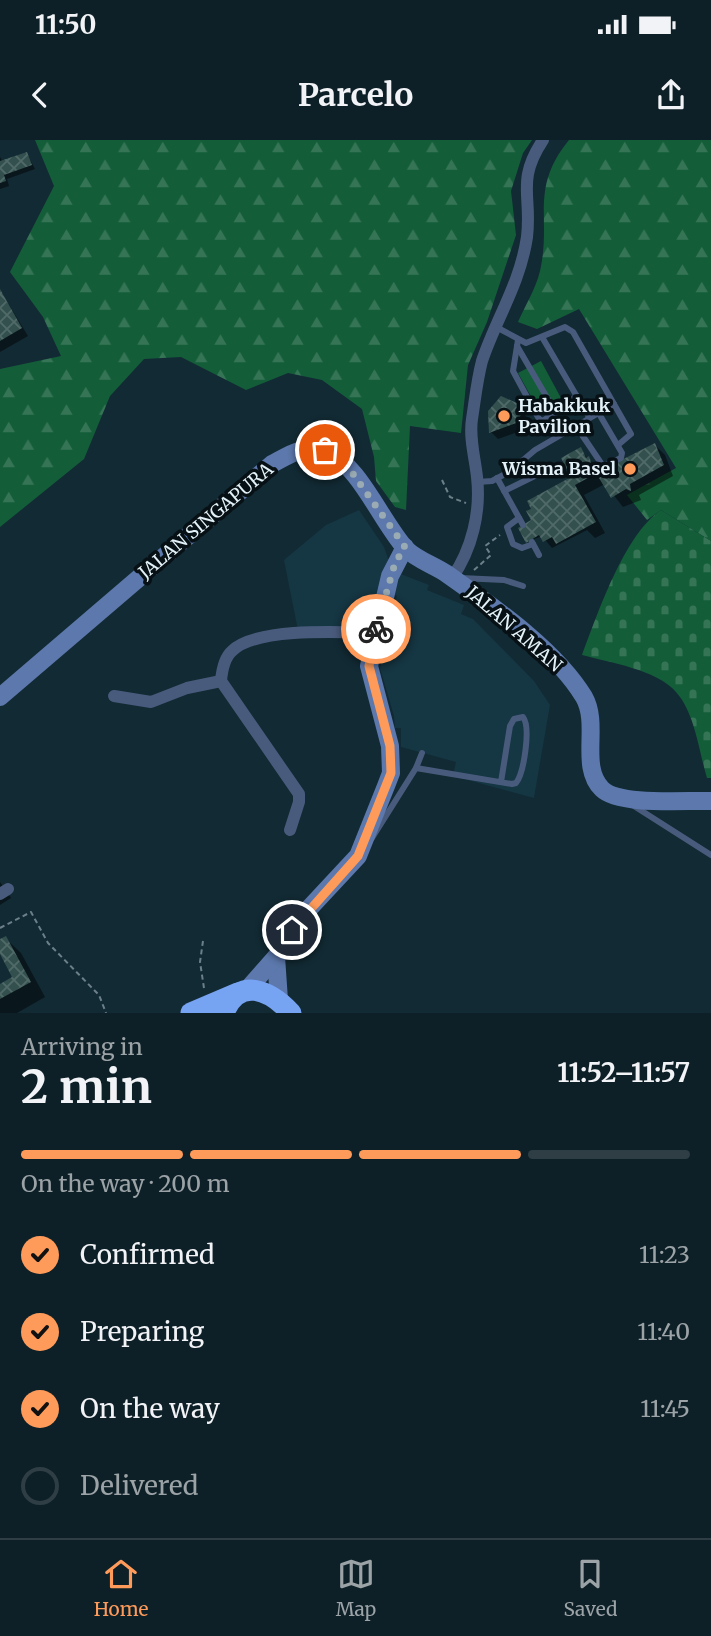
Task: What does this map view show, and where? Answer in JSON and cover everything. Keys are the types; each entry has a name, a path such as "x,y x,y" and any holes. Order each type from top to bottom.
{"highway":[{"path":"199,1006 246,991 263,992 285,1007"},
{"path":"225,1013 230,1002 246,991"}],"street":[{"path":"452,578 466,555 477,506 471,421 483,360 498,327 524,251 527,172 543,140"},
{"name":"JALAN SINGAPURA","path":"0,697 272,464 299,450 325,450 346,464 405,547"},
{"path":"246,991 276,957 303,915 358,856 391,773 390,746 369,666 375,633 395,563 405,547"},
{"name":"JALAN AMAN","path":"405,547 452,578 542,649 584,696 591,711 594,778 602,789 621,797"},
{"path":"290,830 299,802 296,787 221,681 222,668 230,652 257,638 342,632 375,633"},
{"path":"114,696 151,702 187,688 221,681"},
{"path":"621,797 711,801"},
{"path":"276,957 285,1007"}],"lane":[{"path":"498,327 517,343 556,413"},
{"path":"517,343 532,342 556,329 569,328 631,434 618,445"},
{"path":"542,337 589,417"},
{"path":"517,343 514,376 538,419 543,421 577,396"},
{"path":"477,482 498,478 589,417 614,404"},
{"path":"576,426 603,466 622,456 598,412"},
{"path":"504,491 553,467"},
{"path":"498,478 521,522 509,524 507,530 515,546 532,542 539,555"},
{"path":"452,578 499,580 523,586"},
{"path":"416,768 512,784 520,779 528,727 523,717 514,719 510,726 501,782"},
{"path":"358,856 383,825 422,753"},
{"path":"621,797 711,855"}],"path":[{"path":"442,480 454,500 477,506"},
{"path":"480,564 491,555 485,546 507,530"},
{"path":"0,928 31,912 48,943 99,995 106,1013"},
{"path":"199,1006 203,941"}],"shaded area":[{"path":"359,510 384,547 389,561 375,621 369,626 298,630 284,560 326,525"},
{"path":"401,574 429,585 427,590 464,605 461,614 473,619 534,681 550,705 534,798 453,776 456,762 401,747 401,728 395,728 380,668 397,596 393,594"}],"green space":[{"path":"35,140 532,140 523,153 511,191 516,235 487,322 468,365 461,433 410,426 406,510 395,507 376,481 374,457 362,409 322,380 288,373 246,390 181,357 144,359 110,396 84,459 0,527 0,369 61,356 43,317 10,272 54,186"},
{"path":"569,140 711,140 711,541 661,510 647,520 627,495 676,468 579,309 537,329 518,322 540,271 545,189 549,174"},
{"path":"541,361 561,398 539,411 518,373"},
{"path":"661,510 711,541 711,778 707,778 688,711 668,684 645,672 582,655 604,597 624,556 635,537"}],"building":[{"path":"27,152 32,165 4,175 6,181 0,183 0,161"},
{"path":"0,289 22,328 0,341"},
{"name":"Habakkuk Pavilion","path":"501,396 519,404 522,413 516,423 489,433 488,411"},
{"name":"Wisma Basel","path":"655,443 664,465 630,484 631,491 626,489 611,498 596,473"},
{"path":"581,447 586,458 589,456 595,474 575,485 596,522 556,544 552,537 543,542 539,535 526,543 518,528 531,520 526,511 531,509 527,501 571,477 561,458"},
{"path":"6,936 31,982 0,999 0,984 12,977 0,954 0,939"}],"way so far":[{"path":"325,450 346,464 405,547 390,576 376,629"}],"place":[{"name":"Habakkuk Pavilion","path":"504,416"},
{"name":"Wisma Basel","path":"630,469"}],"route":[{"path":"292,930 358,856 391,773 390,746 369,666 376,629"}]}
